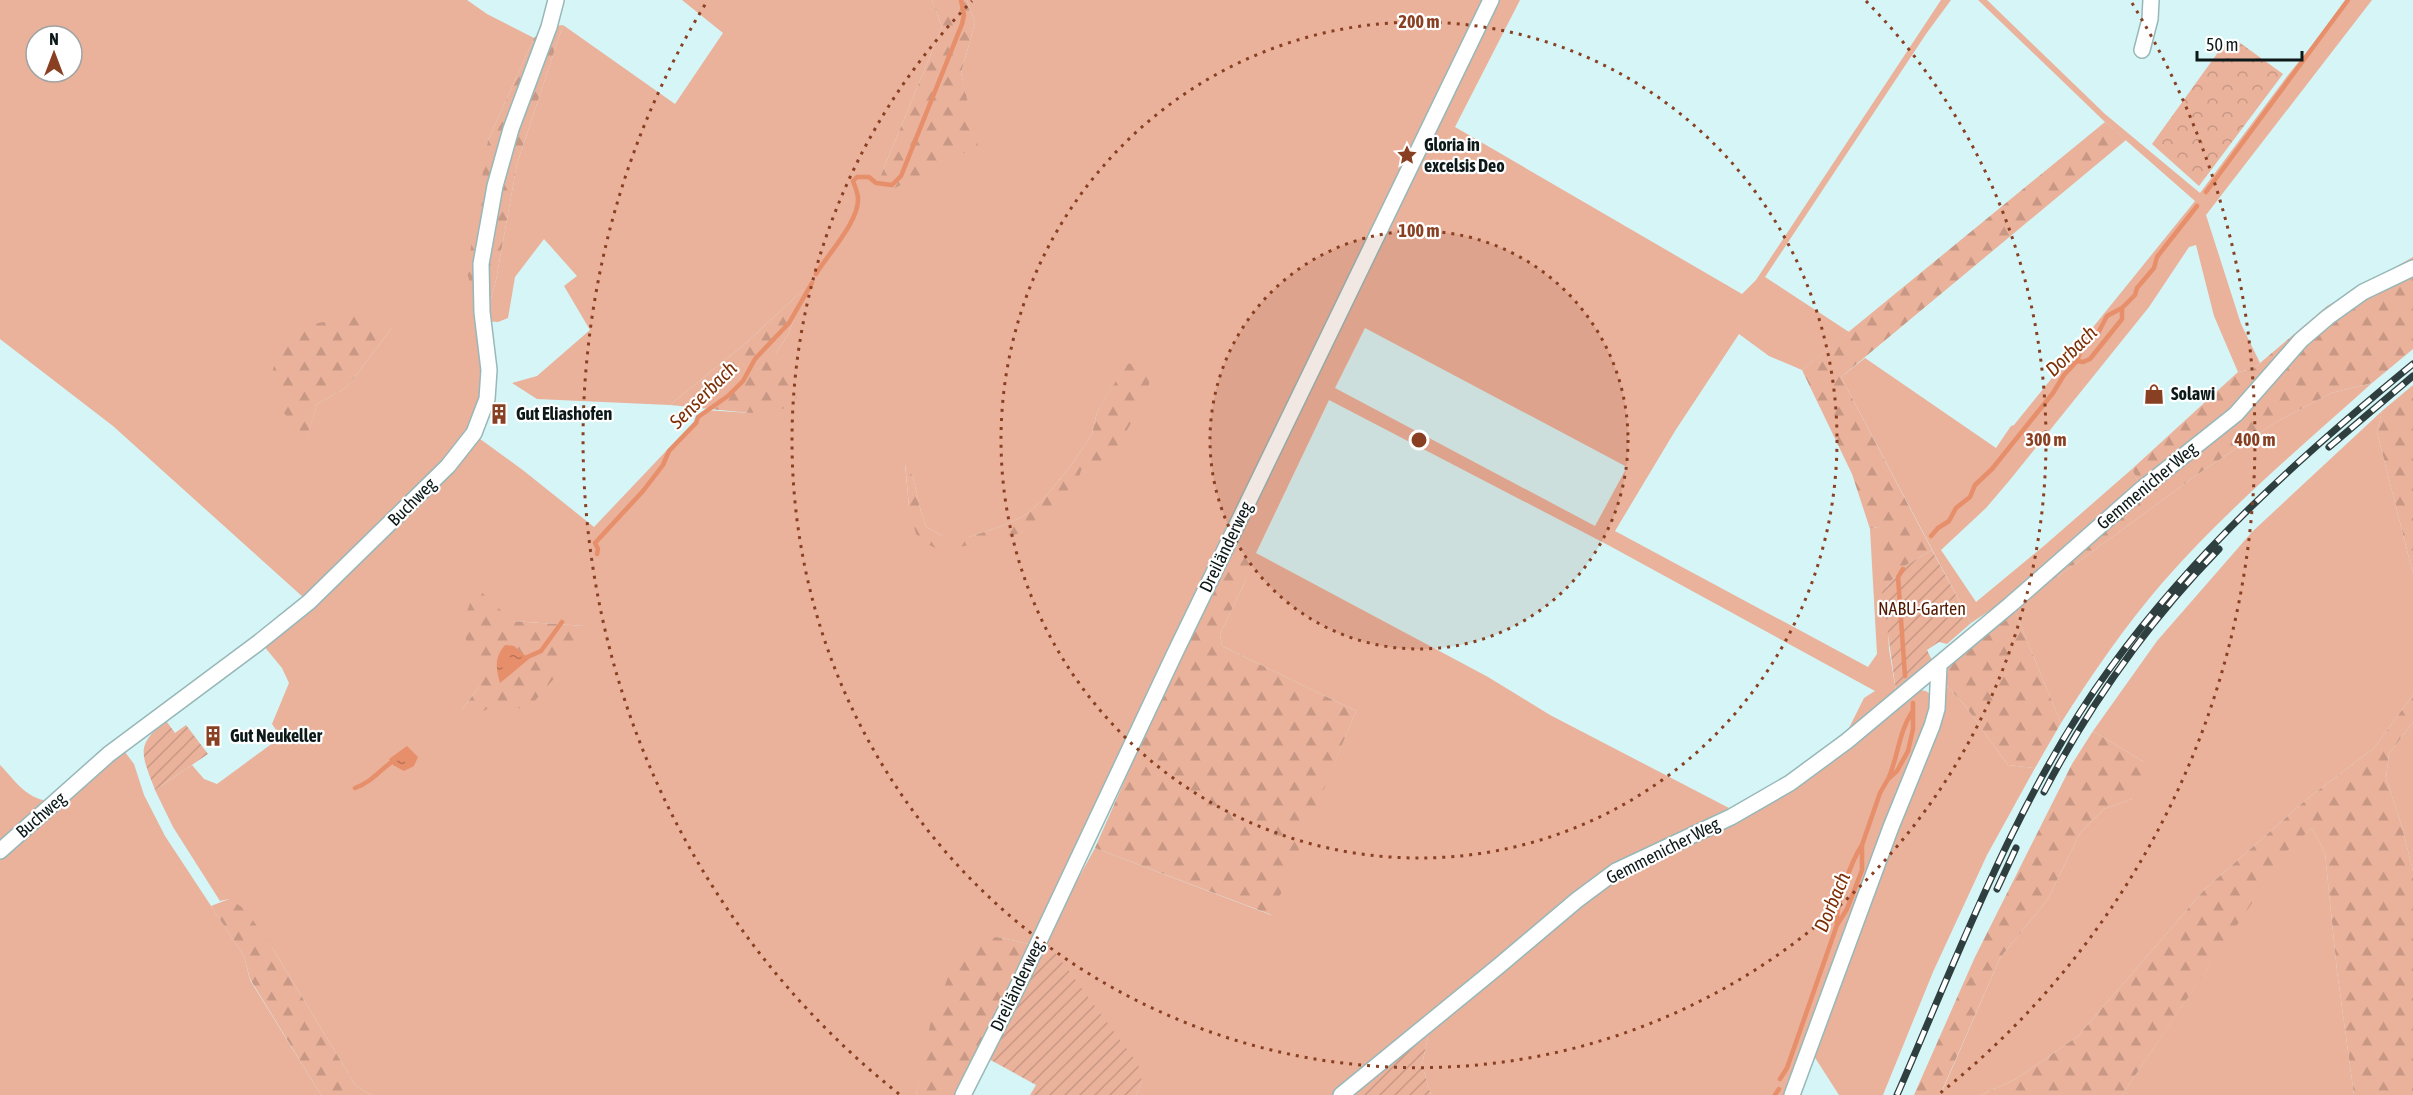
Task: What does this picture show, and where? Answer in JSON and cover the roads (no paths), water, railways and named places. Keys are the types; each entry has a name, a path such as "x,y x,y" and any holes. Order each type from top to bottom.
{"street":[{"name":"Buchweg","path":"0,851 109,754 309,602 448,466 474,433 487,399 489,370 482,312 481,264 493,197 511,129 549,27 556,0"},
{"name":"Dreiländerweg","path":"963,1095 1018,986 1174,655 1491,0"},
{"path":"2142,50 2150,19 2151,0"},
{"name":"Gemmenicher Weg","path":"1341,1095 1577,900 1616,871 1731,817 1790,783 1846,741 1939,665 2143,488 2236,414 2301,340 2328,317 2364,292 2413,268"},
{"path":"1792,1095 1891,827 1932,726 1937,709 1939,665"}],"water":[{"path":"505,645 514,646 529,659 500,683 497,663 499,654"},
{"path":"407,746 418,757 414,766 404,771 393,765 389,759"}],"waterway":[{"name":"Senserbach","path":"816,274 854,217 858,199 853,181 857,177 869,177 876,183 892,185 901,176 962,24 964,15 961,0"},
{"name":"Dorbach","path":"2206,192 2348,0"},
{"name":"Dorbach","path":"1931,536 1949,521 1956,508 1970,497 1975,485 1992,469 2053,393 2064,375 2077,361 2083,362 2090,359 2122,319 2122,308 2135,295 2137,288 2154,268 2157,257 2197,206"},
{"name":"Senserbach","path":"597,554 598,549 595,543 643,491 663,465 669,451 696,423 698,417 728,396 743,381 755,359 789,323 812,283"},
{"path":"2077,361 2081,350 2098,333 2107,316 2122,308"},
{"name":"Dorbach","path":"1903,569 1898,577 1905,676"},
{"name":"Senserbach","path":"523,659 541,651 562,622"},
{"name":"Dorbach","path":"1780,1079 1787,1068 1837,925 1847,909 1862,870 1862,845 1880,793 1888,779 1897,771 1908,751 1913,729 1913,703"},
{"path":"1889,777 1904,728 1912,712"},
{"name":"Senserbach","path":"355,788 367,782 396,759"},
{"path":"1837,925 1845,884 1862,845"},
{"name":"Dorbach","path":"1775,1095 1779,1089"}],"railway":[{"path":"1897,1095 1968,930 2019,820 2078,715 2111,667 2179,583 2252,506 2291,469 2413,364"},
{"path":"2329,447 2413,376"},
{"path":"2044,792 2081,727 2123,664 2169,605 2219,549"},
{"path":"1997,889 2016,848"}],"place":[{"name":"Gloria in excelsis Deo","path":"1407,155"},
{"name":"Solawi","path":"2154,394"},
{"name":"Gut Eliashofen","path":"499,414"},
{"name":"Gut Neukeller","path":"213,736"}],"park label":[{"name":"NABU-Garten","path":"1922,609"}]}
